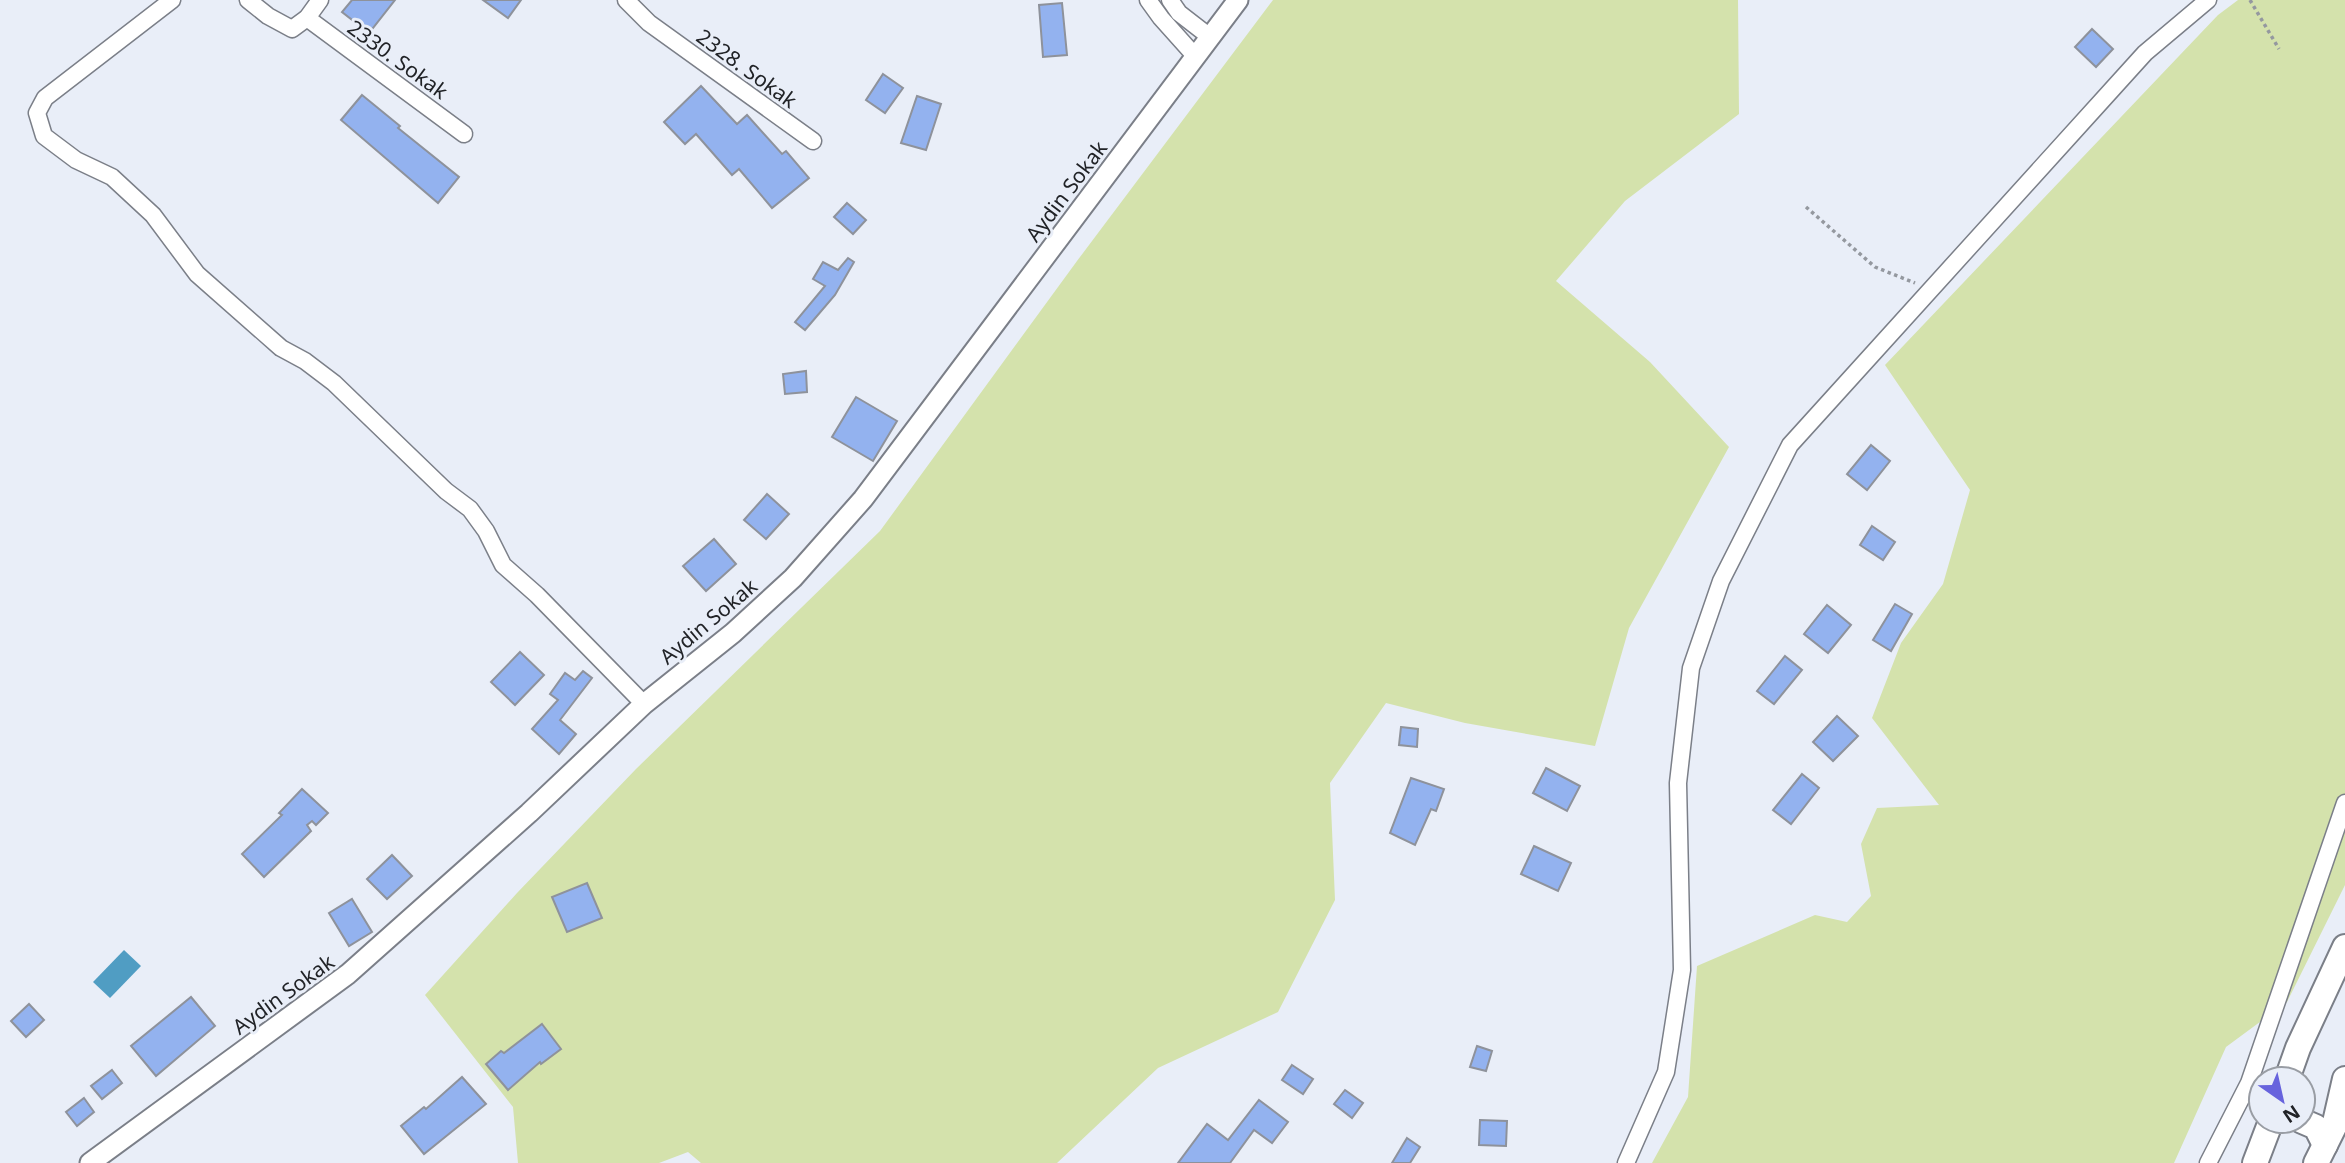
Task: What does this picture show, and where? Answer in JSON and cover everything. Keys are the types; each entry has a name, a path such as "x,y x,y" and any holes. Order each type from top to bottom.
{"main road":[{"path":"2292,1065 2345,947"},
{"path":"2320,1154 2334,1127 2345,1079"},
{"path":"2317,1134 2320,1154"},
{"path":"2260,1160 2267,1135"}],"street":[{"path":"172,0 45,98 37,113 44,136 76,160 112,177 153,215 197,274 281,348 305,361 334,383 446,491 470,509 486,531 503,565 537,595 645,704"},
{"path":"248,0 268,16 292,29 307,18 320,0"},
{"name":"2328. Sokak","path":"626,0 649,23 813,141"},
{"path":"1148,0 1195,56"},
{"path":"1170,0 1179,13 1210,37"},
{"name":"Aydin Sokak","path":"90,1163 348,974 529,813 645,704 733,632 793,578 863,499 1238,0"},
{"path":"1626,1163 1666,1072 1682,970 1679,770 1691,668 1721,581 1790,445 2145,52 2208,0"},
{"name":"2330. Sokak","path":"307,18 464,134"},
{"path":"2208,1163 2249,1083 2345,803"}],"path":[{"path":"2250,0 2279,49"},
{"path":"1806,207 1875,267 1930,288"}],"green space":[{"path":"1273,0 1738,0 1739,114 1625,201 1556,281 1650,362 1729,447 1629,628 1595,746 1465,723 1386,703 1330,783 1335,900 1278,1012 1158,1068 1057,1163 701,1163 688,1152 659,1163 518,1163 513,1107 425,995 517,893 636,769 880,531 1077,261"},
{"path":"2238,0 2345,0 2345,885 2287,1002 2226,1047 2174,1163 1652,1163 1688,1097 1697,966 1815,915 1847,922 1871,896 1861,844 1877,808 1939,805 1872,718 1901,643 1943,584 1970,490 1885,365 2218,15"}],"water":[{"path":"124,950 141,966 110,998 93,982"}],"building":[{"path":"352,0 395,0 369,33 342,12"},
{"path":"483,0 521,0 508,18"},
{"path":"1062,3 1067,55 1043,57 1039,5"},
{"path":"2092,29 2113,49 2096,67 2075,47"},
{"path":"883,74 903,88 885,113 866,100"},
{"path":"701,86 737,124 747,115 782,154 786,151 809,178 772,208 739,169 732,175 696,134 685,144 664,122"},
{"path":"362,95 459,177 438,203 341,120"},
{"path":"917,96 941,104 926,150 901,143"},
{"path":"847,203 866,220 853,234 834,217"},
{"path":"848,258 854,262 835,295 805,330 795,322 825,286 813,279 823,262 838,270"},
{"path":"806,371 807,392 785,394 783,374"},
{"path":"856,397 897,421 873,461 832,437"},
{"path":"1871,445 1890,461 1867,490 1847,474"},
{"path":"767,494 789,514 766,539 744,520"},
{"path":"1872,526 1895,542 1883,560 1860,545"},
{"path":"714,539 736,564 706,591 683,566"},
{"path":"1895,604 1912,614 1891,651 1873,640"},
{"path":"1827,605 1851,625 1828,653 1804,634"},
{"path":"520,652 544,675 515,705 491,682"},
{"path":"1785,656 1802,670 1774,704 1757,691"},
{"path":"583,671 592,678 560,720 576,734 559,754 532,729 558,700 550,694 565,673 575,680"},
{"path":"1837,716 1858,736 1833,761 1813,742"},
{"path":"1401,727 1418,729 1417,747 1399,745"},
{"path":"1546,768 1580,786 1567,811 1533,793"},
{"path":"1802,774 1819,788 1791,824 1773,810"},
{"path":"1411,778 1444,789 1436,811 1431,809 1415,845 1390,833"},
{"path":"302,789 328,813 316,825 312,821 307,825 311,831 264,877 242,854 282,815 279,813"},
{"path":"1534,846 1571,863 1558,891 1521,874"},
{"path":"392,855 412,876 387,899 367,879"},
{"path":"587,883 602,918 567,932 552,897"},
{"path":"352,899 372,932 349,946 329,913"},
{"path":"191,997 215,1026 156,1076 131,1046"},
{"path":"29,1004 44,1020 26,1037 11,1021"},
{"path":"542,1024 561,1049 541,1064 540,1062 508,1090 486,1064"},
{"path":"1477,1046 1492,1051 1486,1071 1470,1067"},
{"path":"1292,1065 1313,1079 1303,1094 1282,1080"},
{"path":"112,1070 122,1083 102,1099 91,1086"},
{"path":"462,1077 486,1104 424,1154 401,1126 424,1107 426,1109"},
{"path":"1345,1090 1363,1103 1352,1118 1334,1104"},
{"path":"84,1098 94,1112 77,1126 66,1112"},
{"path":"1259,1100 1288,1122 1272,1143 1254,1130 1230,1163 1178,1163 1207,1124 1228,1140"},
{"path":"1480,1120 1507,1121 1506,1146 1479,1145"},
{"path":"1407,1138 1420,1147 1410,1163 1392,1163"}]}
